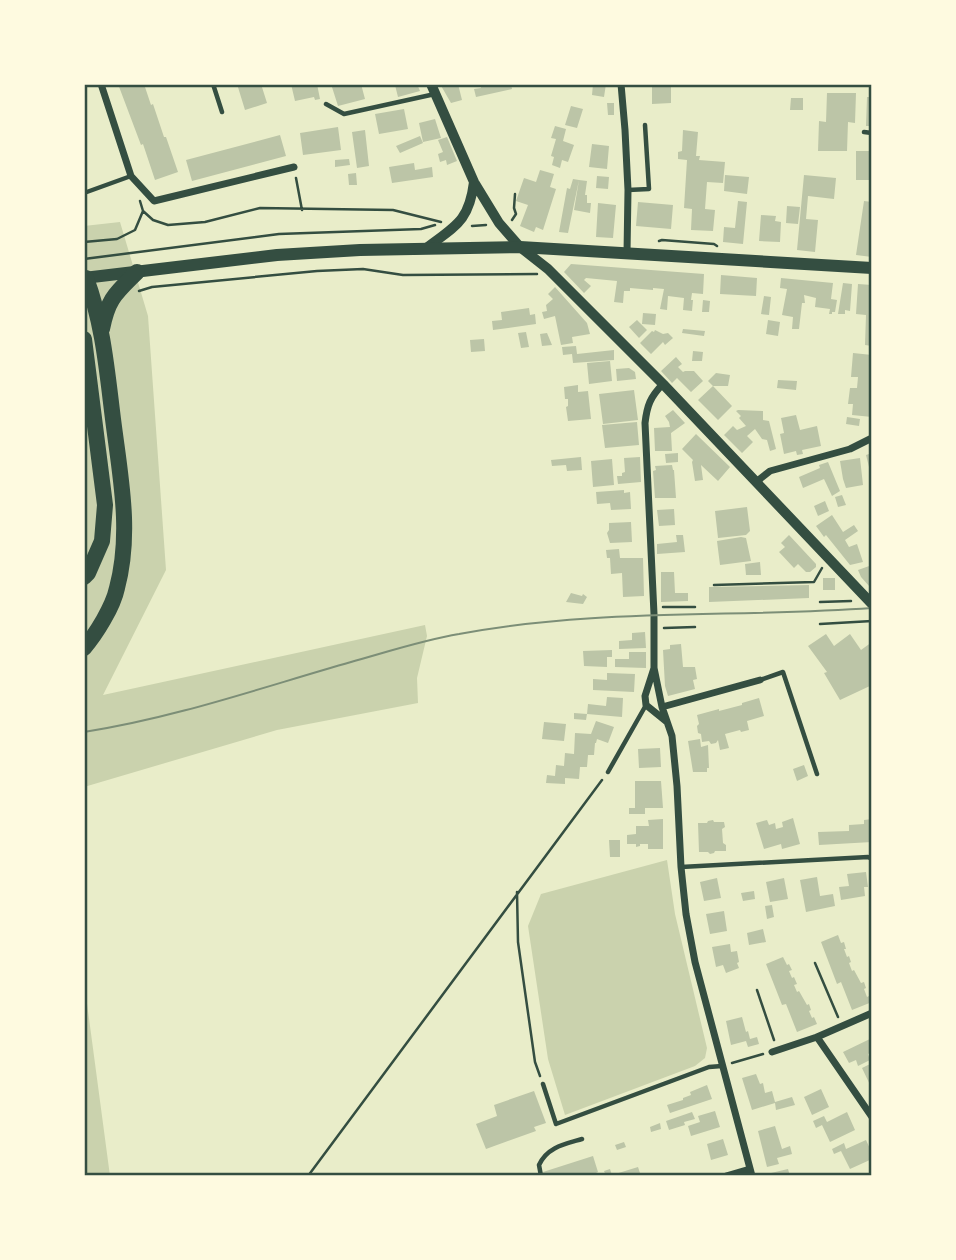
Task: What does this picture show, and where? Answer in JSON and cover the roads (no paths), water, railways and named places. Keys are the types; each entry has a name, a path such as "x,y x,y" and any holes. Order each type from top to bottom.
{"highway":[{"path":"102,331 105,311 111,298 137,272"},
{"path":"84,648 95,634 117,590 125,522 102,331 93,297 85,282"},
{"path":"84,340 105,505 102,541 84,577"}],"main road":[{"path":"85,282 137,272 277,255 360,250 520,247 872,268"}],"street":[{"path":"101,84 131,176 154,201 294,167"},
{"path":"621,84 628,190 627,253"},
{"path":"433,89 474,182 499,223 520,247 548,269 663,384 872,604"},
{"path":"425,249 467,213 474,182"},
{"path":"663,384 652,395 645,423 654,668 672,736 681,867 695,962 751,1173 726,1176"},
{"path":"757,482 770,471 850,449 872,438"},
{"path":"654,668 645,696 646,705 667,722"},
{"path":"663,706 760,680"},
{"path":"775,1051 817,1037 872,1013"},
{"path":"817,1037 872,1117"}],"lane":[{"path":"213,84 222,112"},
{"path":"326,104 344,114 433,89"},
{"path":"628,190 649,189 645,125"},
{"path":"864,132 872,133"},
{"path":"84,193 131,176"},
{"path":"760,680 783,672 817,774"},
{"path":"608,772 646,705"},
{"path":"681,867 872,859"},
{"path":"542,1084 556,1124 709,1067 722,1066"},
{"path":"541,1176 539,1165 547,1153 561,1145 582,1139"}],"tram line":[{"path":"84,732 152,719 459,634 562,620 872,608"}]}
